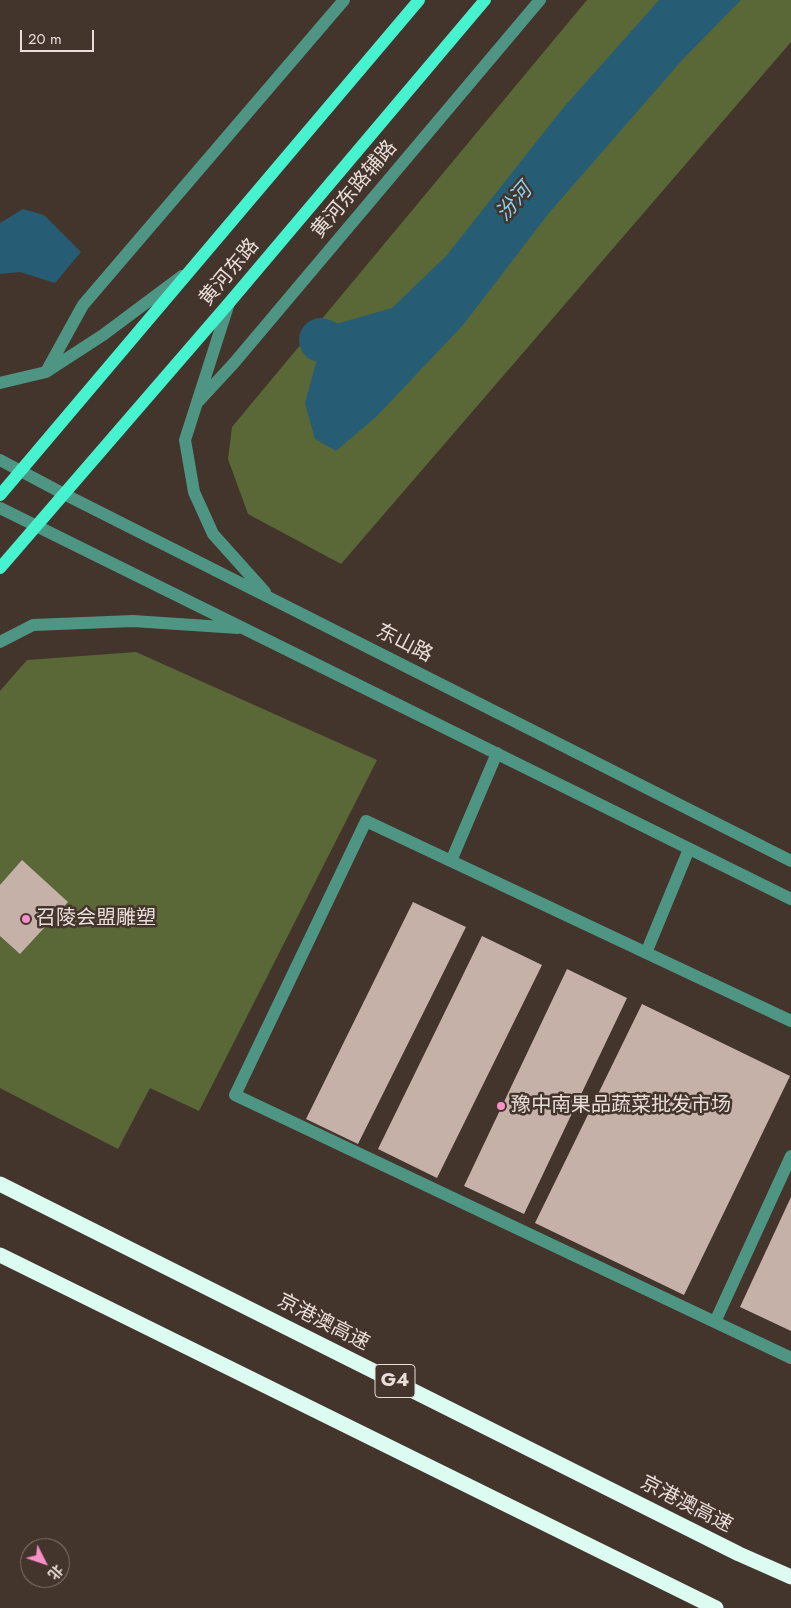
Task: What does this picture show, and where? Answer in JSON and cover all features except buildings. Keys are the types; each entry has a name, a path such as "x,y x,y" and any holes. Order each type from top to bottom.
{"highway":[{"name":"京港澳高速","path":"0,1184 740,1554 791,1577"},
{"path":"0,1255 716,1608"}],"main road":[{"name":"黄河东路","path":"0,495 419,0"},
{"name":"黄河东路","path":"0,568 229,303 485,0"}],"street":[{"path":"46,372 83,305 344,0"},
{"name":"黄河东路辅路","path":"197,403 234,363 540,0"},
{"path":"0,383 46,372 103,335 190,270"},
{"path":"229,303 185,440 194,492 213,534 270,598"},
{"name":"东山路","path":"0,460 791,861"},
{"path":"0,508 791,899"},
{"path":"0,642 33,625 132,621 245,629"},
{"path":"451,861 497,754"},
{"path":"791,1021 366,821 235,1095 791,1358"},
{"path":"646,953 689,849"},
{"path":"715,1322 791,1156"}],"green space":[{"path":"587,0 791,0 791,42 341,564 248,514 228,459 232,427"},
{"path":"136,652 377,760 199,1111 150,1088 118,1149 0,1088 0,691 27,660"}],"water":[{"path":"659,0 741,0 683,59 549,213 463,325 377,416 336,451 315,439 305,403 315,366 336,324 392,308 447,255 563,108"},
{"path":"23,209 44,215 81,252 55,283 20,272 0,274 0,223"}],"waterway":[{"name":"汾河","path":"321,340 363,360 381,352"}],"place":[{"name":"召陵会盟雕塑","path":"26,919"},
{"name":"豫中南果品蔬菜批发市场","path":"501,1106"}]}
